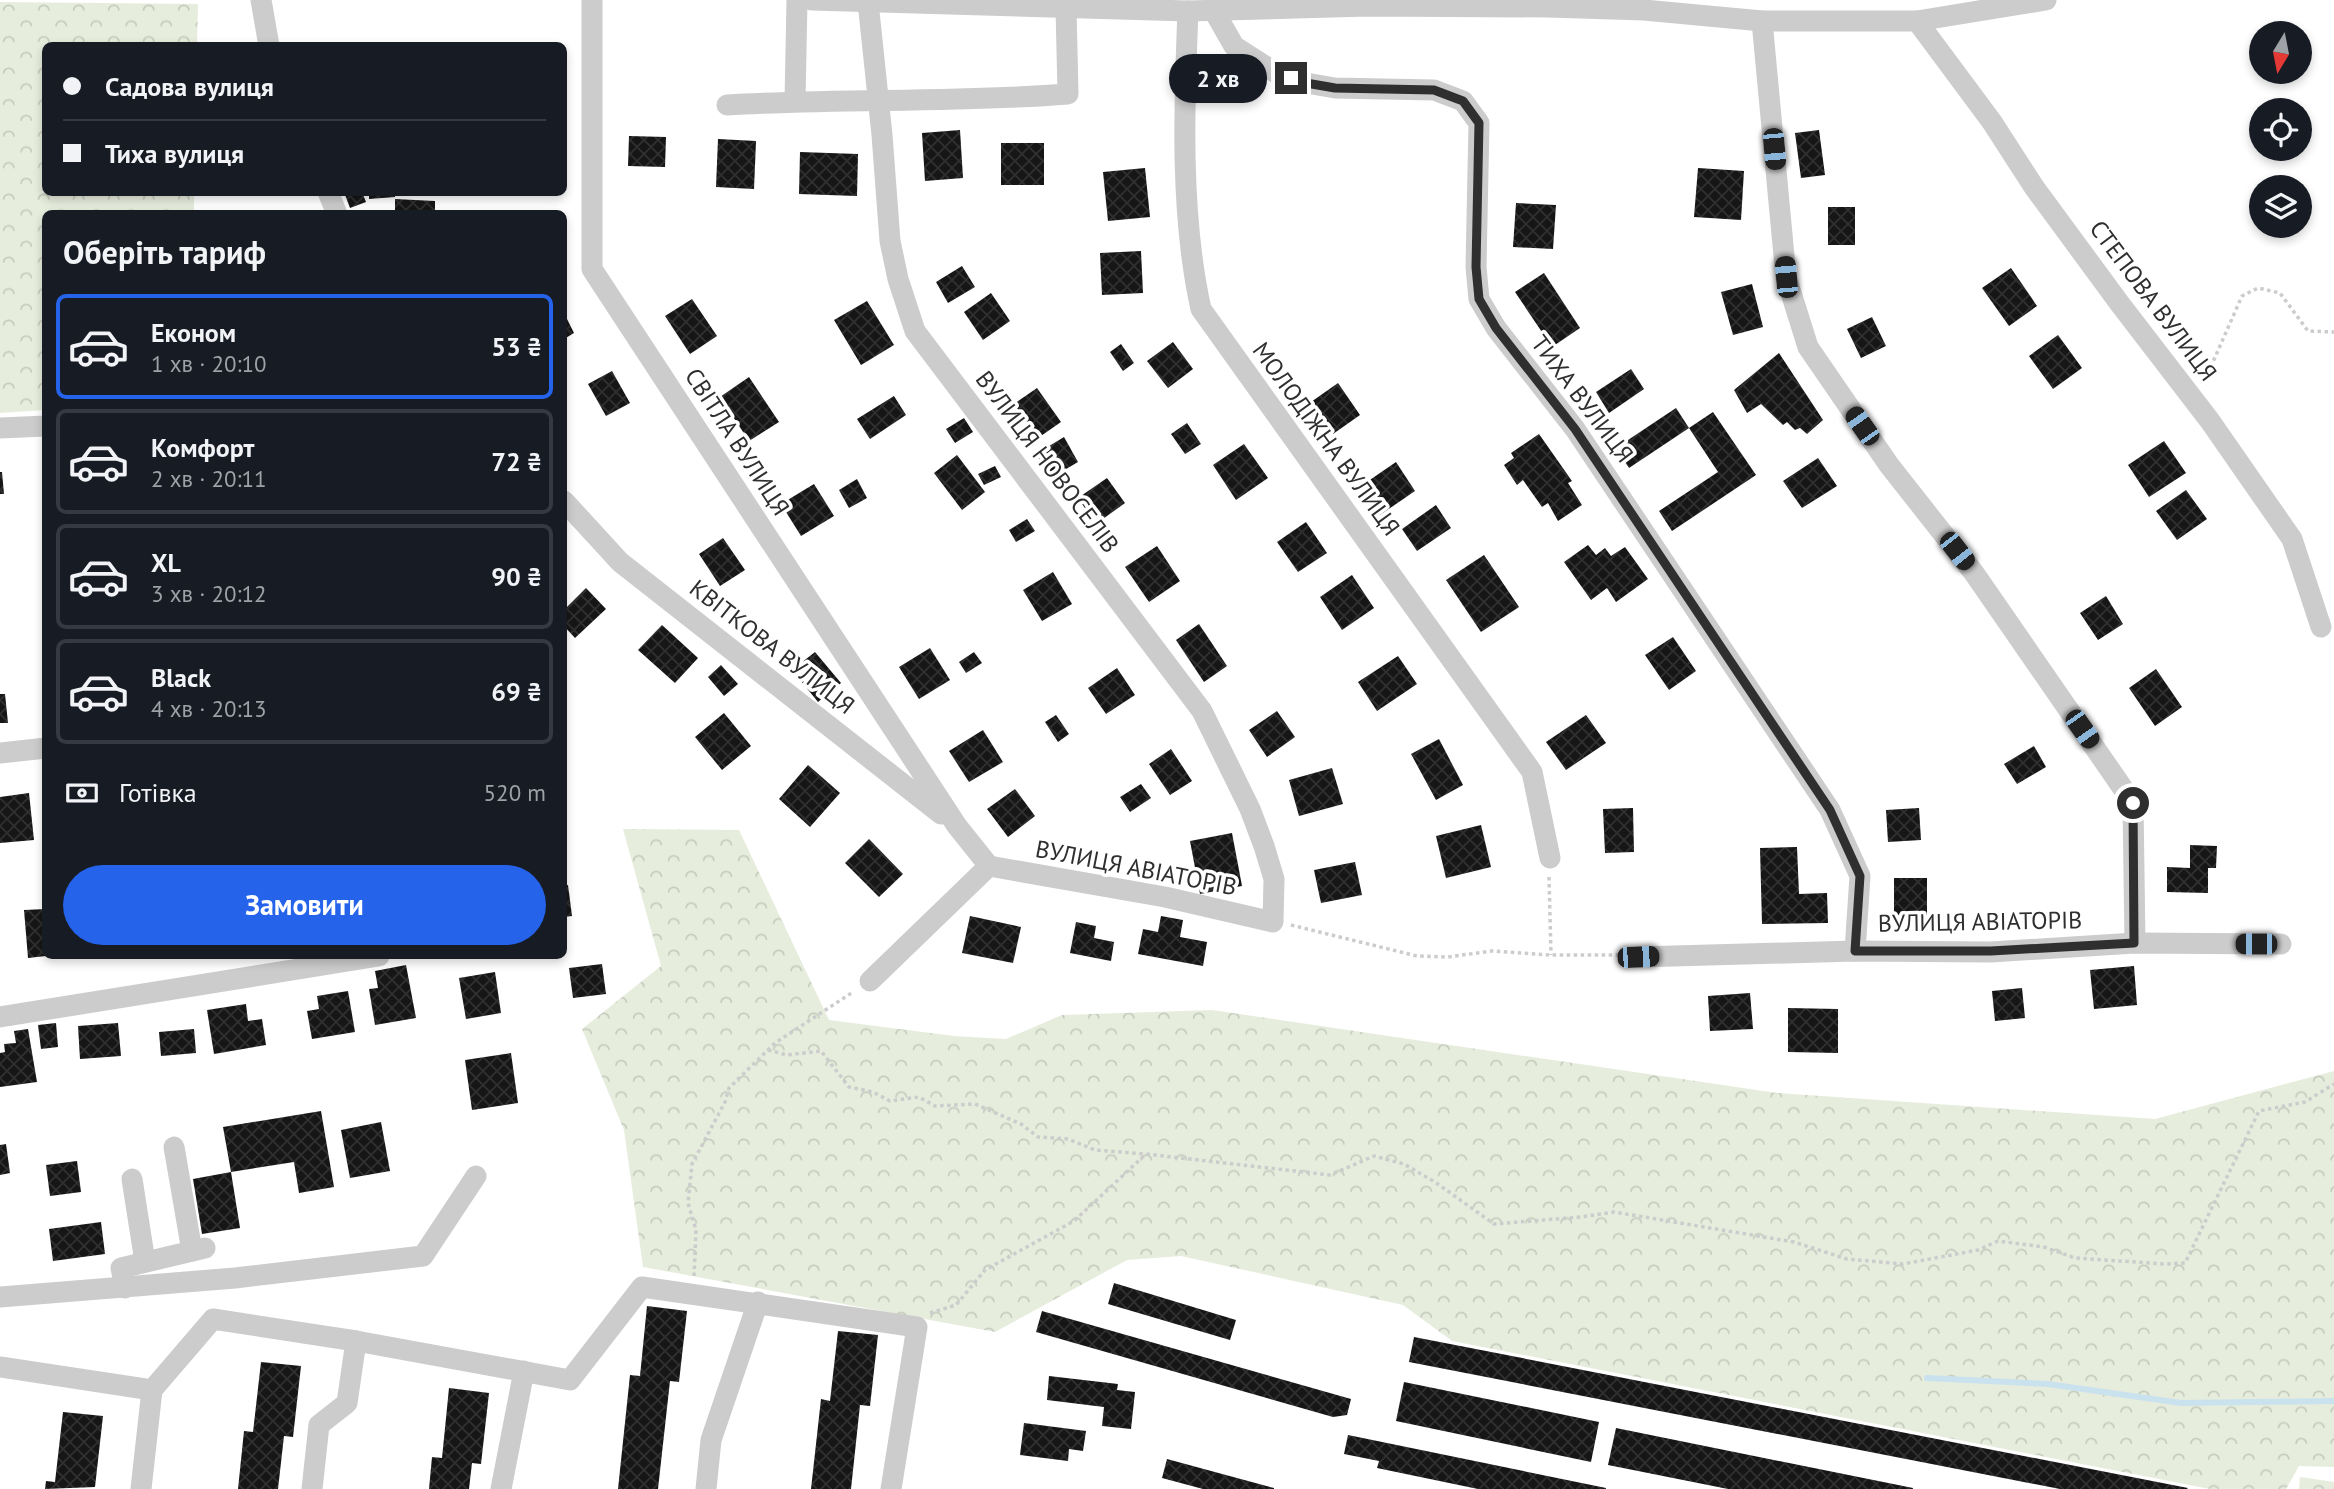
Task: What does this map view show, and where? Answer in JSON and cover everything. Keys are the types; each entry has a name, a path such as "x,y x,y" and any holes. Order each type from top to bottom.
{"street":[{"path":"261,0 269,42"},
{"name":"СВІТЛА ВУЛИЦЯ","path":"592,0 592,269 957,826 989,866"},
{"path":"795,101 797,0"},
{"path":"812,0 1188,11 1368,6 1548,7 1644,10 1762,21 1917,21 2046,0"},
{"name":"ВУЛИЦЯ НОВОСЕЛІВ","path":"867,2 882,135 890,241 898,279 915,331 1202,711 1250,809 1264,846 1273,879 1273,922"},
{"path":"727,106 795,101 1014,99 1068,94 1066,8"},
{"name":"МОЛОДІЖНА ВУЛИЦЯ","path":"1188,11 1183,110 1191,249 1201,309 1532,772 1550,858"},
{"name":"ТИХА ВУЛИЦЯ","path":"1214,11 1234,46 1276,73 1306,83 1335,88 1434,90 1463,101 1479,123 1476,267 1479,299 1496,328 1575,429 1830,810 1860,876 1855,951"},
{"path":"1762,21 1786,277 1808,347 1889,465 1974,573 2133,803 2134,943"},
{"name":"СТЕПОВА ВУЛИЦЯ","path":"1917,21 1992,122 2034,187 2195,402 2292,539 2320,626"},
{"path":"0,428 42,426"},
{"name":"КВІТКОВА ВУЛИЦЯ","path":"567,504 620,562 957,826"},
{"path":"0,753 42,748"},
{"path":"870,981 989,866"},
{"name":"ВУЛИЦЯ АВІАТОРІВ","path":"989,866 1165,897 1273,922"},
{"name":"ВУЛИЦЯ АВІАТОРІВ","path":"1638,957 1855,951 1991,951 2134,943 2281,944"},
{"path":"0,1017 360,959"},
{"path":"125,1288 121,1268 198,1250 174,1147"},
{"path":"0,1297 317,1270 423,1256 476,1176"},
{"path":"132,1179 145,1262"},
{"path":"141,1489 152,1390 213,1319 356,1341 570,1380 642,1287 917,1327 891,1489"},
{"path":"706,1489 711,1440 758,1302"},
{"path":"312,1489 318,1425 347,1403 356,1341"},
{"path":"0,1367 152,1390"},
{"path":"501,1489 524,1371"}],"path":[{"path":"2195,402 2242,296 2258,288 2280,293 2308,331 2334,332"},
{"path":"1550,858 1551,955"},
{"path":"1273,922 1313,929 1417,956 1448,957 1492,951 1551,955 1608,953 1638,957"},
{"path":"693,1293 696,1230 688,1203 692,1164 725,1102 729,1088 775,1043 870,981"},
{"path":"768,1050 787,1055 821,1051 849,1087 873,1091 890,1101 919,1097 935,1106 975,1104 1021,1124 1038,1137 1068,1139 1095,1150 1330,1175 1374,1156 1404,1164 1435,1182 1494,1224 1614,1212 1794,1242 1847,1259 1903,1264 1978,1250 1998,1241 2044,1247 2075,1258 2185,1263 2259,1111 2305,1102 2334,1084"},
{"path":"898,1324 956,1305 985,1270 1074,1221 1146,1154"}],"green space":[{"path":"0,2 198,4 197,42 42,42 42,196 194,196 194,210 42,210 42,410 0,413"},
{"path":"623,829 739,830 829,1020 954,1036 1006,1039 1062,1015 1212,1010 1777,1093 2155,1119 2334,1071 2334,1467 2299,1466 2286,1489 2210,1489 1452,1341 1403,1305 1181,1256 1127,1260 995,1332 643,1267 624,1130 582,1029 661,966"},
{"path":"2300,1477 2334,1482 2334,1489 2299,1489"}],"building":[{"path":"960,130 963,178 925,181 922,133"},
{"path":"1819,130 1825,175 1801,178 1795,133"},
{"path":"629,136 666,137 665,167 628,166"},
{"path":"718,139 756,141 754,189 716,187"},
{"path":"1001,143 1044,143 1044,185 1001,185"},
{"path":"800,152 858,154 857,196 799,194"},
{"path":"1145,168 1150,217 1108,221 1103,172"},
{"path":"1698,168 1744,171 1741,220 1694,217"},
{"path":"346,196 364,196 366,202 350,208"},
{"path":"369,196 395,196 395,197 369,199"},
{"path":"395,199 435,201 435,210 395,210"},
{"path":"1516,203 1556,205 1553,249 1513,247"},
{"path":"1828,207 1855,207 1855,245 1828,245"},
{"path":"1141,251 1143,293 1102,295 1100,253"},
{"path":"962,266 975,287 948,303 936,282"},
{"path":"2011,268 2037,306 2009,326 1982,288"},
{"path":"1544,273 1580,328 1552,347 1515,292"},
{"path":"1752,284 1763,327 1733,335 1721,292"},
{"path":"991,293 1010,321 983,340 964,312"},
{"path":"692,299 717,336 690,354 665,316"},
{"path":"867,301 894,345 861,365 834,320"},
{"path":"1872,317 1886,346 1861,358 1847,329"},
{"path":"567,319 574,333 567,337"},
{"path":"2058,335 2082,368 2053,389 2029,356"},
{"path":"1173,342 1193,369 1168,388 1147,361"},
{"path":"1121,344 1134,363 1123,371 1110,352"},
{"path":"1779,353 1823,420 1807,434 1800,428 1795,430 1787,422 1783,425 1761,404 1747,413 1734,390"},
{"path":"1631,369 1644,389 1609,413 1596,392"},
{"path":"612,371 630,403 606,416 588,384"},
{"path":"749,377 779,422 749,441 720,397"},
{"path":"1338,383 1360,415 1333,434 1311,402"},
{"path":"1037,388 1061,422 1038,438 1014,404"},
{"path":"894,396 906,415 870,439 857,419"},
{"path":"1676,408 1689,428 1629,468 1616,448"},
{"path":"1713,412 1756,475 1672,531 1659,511 1718,472 1689,428"},
{"path":"964,418 973,432 955,443 946,429"},
{"path":"1187,423 1201,444 1185,454 1171,434"},
{"path":"1539,434 1572,481 1568,483 1582,505 1558,521 1548,503 1542,507 1523,480 1517,485 1504,465 1514,458 1511,453"},
{"path":"1064,437 1078,462 1051,478 1036,454"},
{"path":"2164,441 2186,473 2149,497 2128,465"},
{"path":"1244,444 1268,478 1236,500 1213,465"},
{"path":"957,455 985,492 962,510 934,473"},
{"path":"1818,458 1837,486 1802,508 1783,481"},
{"path":"1396,462 1415,491 1380,515 1361,486"},
{"path":"995,466 1001,477 984,485 978,474"},
{"path":"2,472 4,494 0,494"},
{"path":"1107,478 1125,503 1096,524 1078,498"},
{"path":"857,479 867,498 849,508 839,490"},
{"path":"814,484 834,516 801,536 781,504"},
{"path":"2186,490 2207,519 2177,540 2156,511"},
{"path":"1436,505 1451,528 1417,551 1402,529"},
{"path":"1027,519 1035,531 1016,542 1009,530"},
{"path":"1306,522 1327,553 1298,572 1277,542"},
{"path":"723,538 745,570 720,586 699,554"},
{"path":"1588,545 1596,555 1605,548 1611,556 1625,547 1648,579 1616,602 1607,588 1591,600 1564,562"},
{"path":"1157,546 1180,581 1149,602 1125,567"},
{"path":"1484,555 1519,607 1481,632 1446,580"},
{"path":"1053,572 1072,604 1042,621 1023,590"},
{"path":"1352,575 1374,608 1342,630 1320,597"},
{"path":"586,588 606,609 575,638 567,629 567,607"},
{"path":"2106,596 2123,624 2098,640 2080,613"},
{"path":"1199,624 1227,666 1204,682 1176,640"},
{"path":"662,625 698,658 675,683 638,650"},
{"path":"1673,637 1696,671 1669,690 1645,655"},
{"path":"930,648 950,680 919,699 899,667"},
{"path":"815,652 841,683 818,702 792,670"},
{"path":"974,652 982,663 966,673 959,662"},
{"path":"1398,656 1417,684 1377,711 1358,682"},
{"path":"721,665 738,684 724,696 708,677"},
{"path":"1117,668 1135,695 1106,714 1088,688"},
{"path":"2156,669 2182,707 2155,726 2129,688"},
{"path":"0,694 5,694 8,723 0,723"},
{"path":"1277,711 1295,737 1267,757 1249,730"},
{"path":"724,713 751,746 722,770 695,737"},
{"path":"1056,715 1069,734 1058,742 1045,722"},
{"path":"1586,715 1606,743 1566,770 1546,742"},
{"path":"983,730 1003,762 969,782 949,751"},
{"path":"1439,739 1463,785 1436,800 1411,754"},
{"path":"2034,746 2046,767 2017,784 2004,764"},
{"path":"1171,749 1192,781 1170,795 1149,764"},
{"path":"808,765 840,793 810,827 779,799"},
{"path":"1332,768 1343,804 1299,816 1289,780"},
{"path":"1141,784 1151,798 1130,812 1120,797"},
{"path":"1015,789 1035,816 1008,837 987,809"},
{"path":"29,793 34,840 0,843 0,797"},
{"path":"1633,808 1634,852 1605,853 1603,809"},
{"path":"1919,808 1921,840 1888,842 1886,810"},
{"path":"1481,825 1491,867 1446,878 1436,836"},
{"path":"1232,833 1242,886 1200,894 1190,841"},
{"path":"869,839 903,874 879,897 845,863"},
{"path":"2190,845 2217,846 2216,868 2208,868 2208,893 2167,892 2167,867 2190,868"},
{"path":"1797,847 1799,894 1827,893 1828,923 1762,924 1760,848"},
{"path":"1355,862 1362,895 1321,903 1314,870"},
{"path":"1894,878 1927,878 1927,915 1894,915"},
{"path":"567,885 572,916 567,917"},
{"path":"42,909 42,956 28,958 24,910"},
{"path":"970,916 1021,927 1013,963 962,953"},
{"path":"1161,916 1183,920 1180,937 1207,942 1203,966 1138,954 1143,929 1158,932"},
{"path":"1076,922 1096,926 1094,938 1114,942 1111,961 1070,953"},
{"path":"602,964 606,994 573,998 569,968"},
{"path":"406,965 416,1018 375,1025 369,989 378,988 375,971"},
{"path":"2134,966 2137,1005 2094,1009 2090,970"},
{"path":"495,972 501,1013 466,1019 459,978"},
{"path":"2022,988 2025,1018 1995,1021 1992,991"},
{"path":"348,991 355,1032 312,1039 307,1011 319,1009 317,996"},
{"path":"1750,993 1753,1029 1710,1031 1708,996"},
{"path":"246,1004 248,1021 262,1019 266,1045 214,1054 207,1010"},
{"path":"1788,1008 1838,1009 1838,1053 1788,1052"},
{"path":"56,1023 58,1047 41,1049 38,1025"},
{"path":"118,1023 121,1056 80,1059 78,1026"},
{"path":"28,1029 37,1082 0,1087 0,1053 5,1052 4,1044 16,1043 14,1031"},
{"path":"194,1029 196,1053 161,1056 159,1032"},
{"path":"511,1053 518,1103 472,1110 465,1060"},
{"path":"321,1111 334,1187 299,1193 294,1162 231,1172 223,1127"},
{"path":"381,1122 390,1171 350,1178 341,1130"},
{"path":"6,1144 10,1173 0,1175 0,1145"},
{"path":"77,1161 81,1192 50,1196 46,1165"},
{"path":"231,1172 240,1228 202,1234 193,1179"},
{"path":"101,1222 105,1254 53,1261 49,1229"},
{"path":"1114,1283 1236,1320 1230,1340 1108,1304"},
{"path":"647,1306 687,1311 679,1382 670,1381 658,1489 618,1489 630,1375 640,1376"},
{"path":"1042,1311 1351,1399 1347,1415 1333,1417 1036,1332"},
{"path":"838,1331 878,1335 870,1406 860,1405 851,1489 811,1489 821,1399 830,1401"},
{"path":"1414,1337 2188,1488 2060,1489 1409,1362"},
{"path":"261,1362 301,1366 293,1437 284,1436 278,1489 238,1489 244,1431 253,1432"},
{"path":"1049,1376 1118,1384 1117,1390 1135,1392 1131,1429 1102,1426 1104,1407 1047,1400"},
{"path":"1404,1382 1599,1422 1591,1462 1396,1421"},
{"path":"449,1388 489,1393 481,1464 472,1463 469,1489 429,1489 432,1457 442,1458"},
{"path":"63,1412 103,1416 95,1487 45,1489 46,1481 55,1482"},
{"path":"1024,1423 1086,1431 1083,1451 1069,1449 1068,1461 1020,1455"},
{"path":"1616,1428 1913,1489 1728,1489 1608,1465"},
{"path":"1348,1435 1606,1489 1478,1489 1377,1468 1379,1461 1344,1454"},
{"path":"1167,1459 1274,1489 1203,1489 1162,1478"}],"waterway":[{"path":"1927,1378 2048,1384 2181,1403 2334,1401"}],"route":[{"path":"1291,78 1335,88 1434,90 1463,101 1479,123 1476,267 1479,299 1496,328 1575,429 1830,810 1860,876 1855,951 1991,951 2134,943 2133,803"}]}
